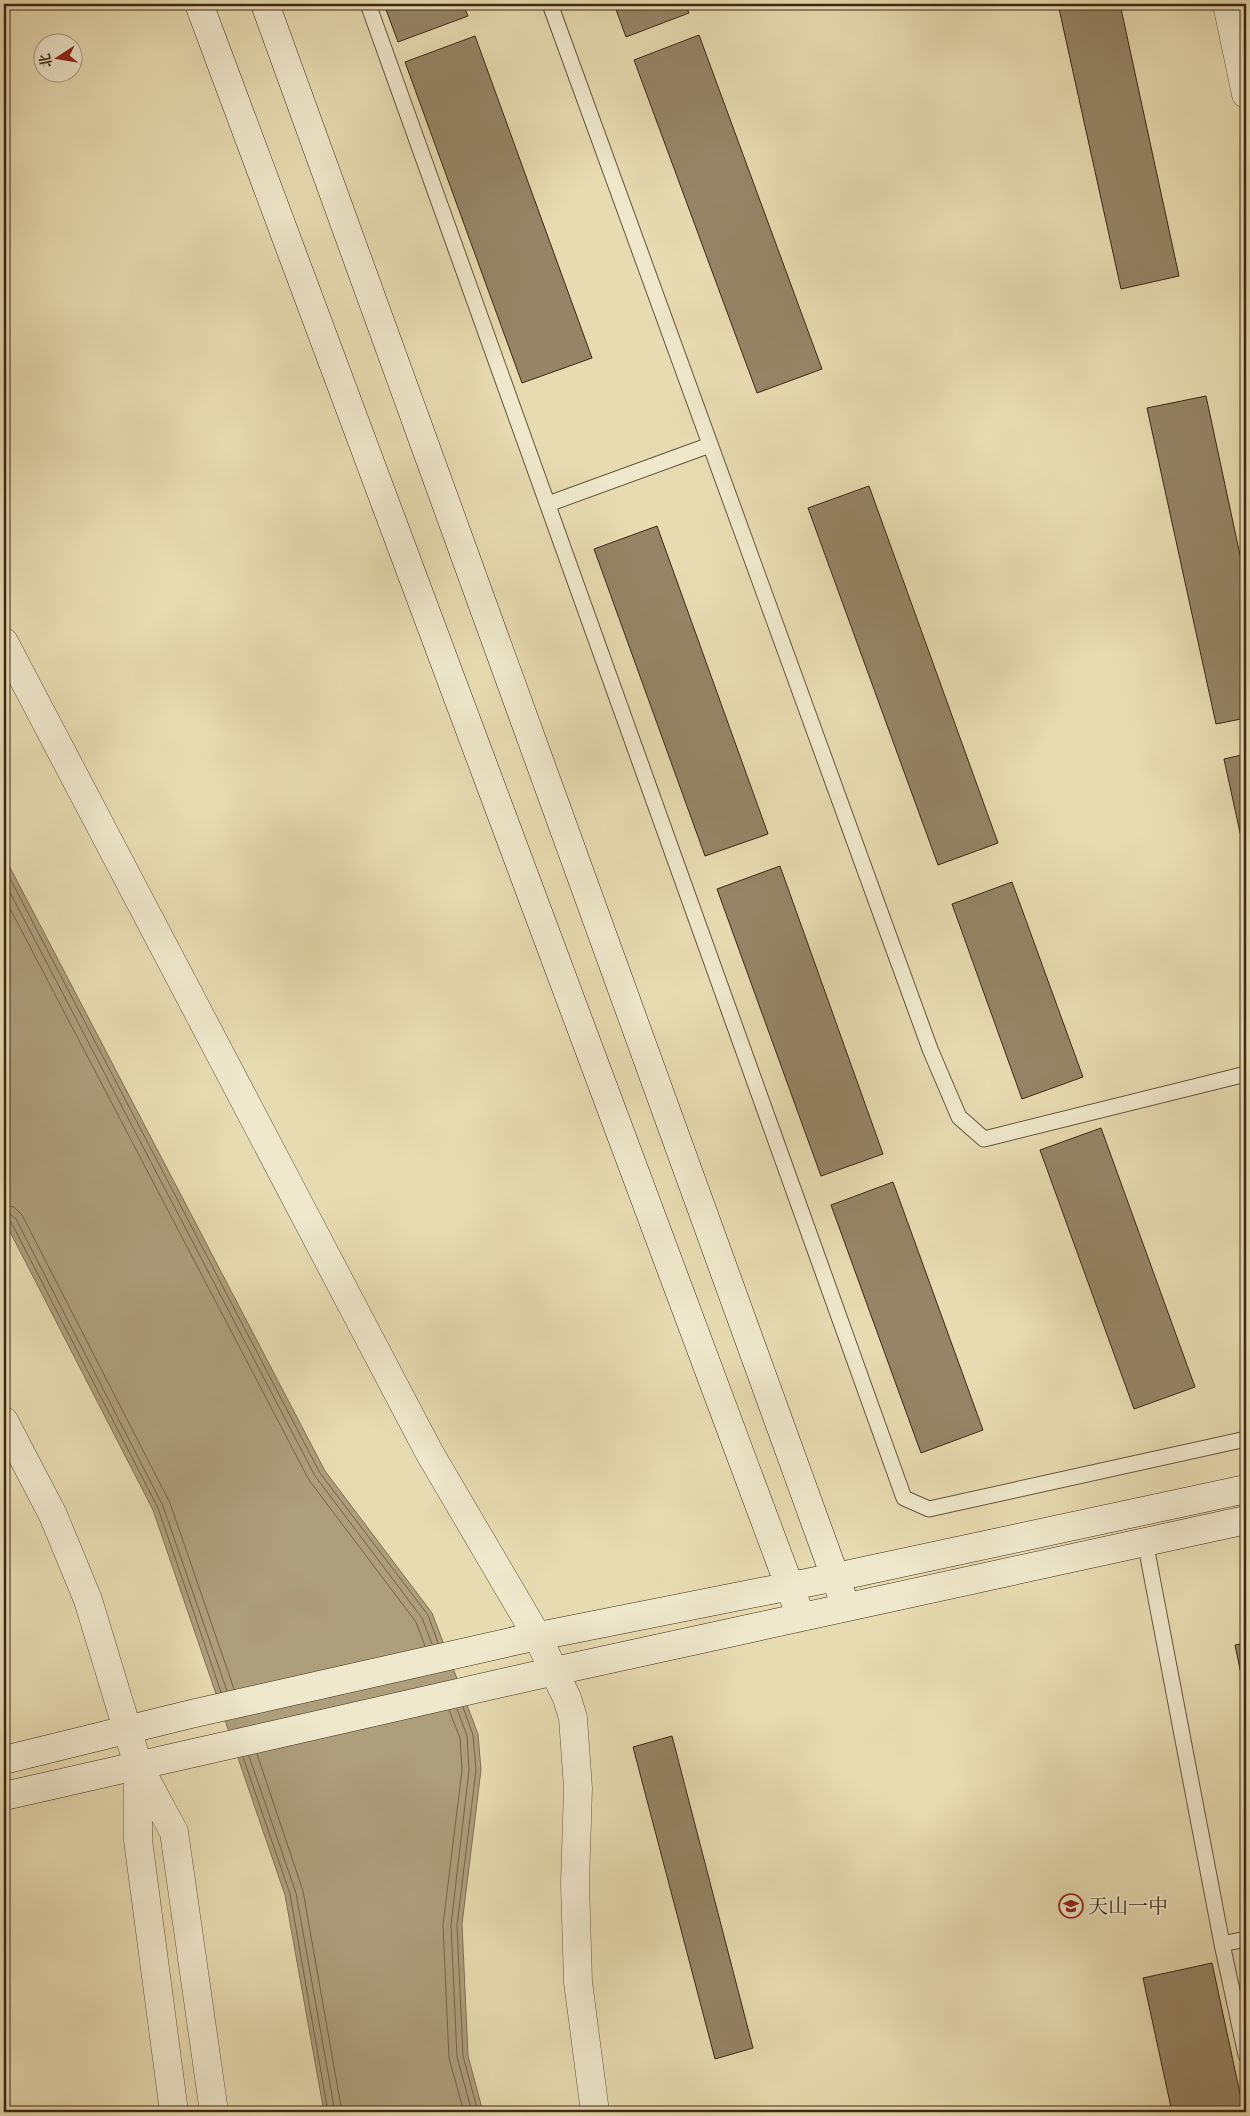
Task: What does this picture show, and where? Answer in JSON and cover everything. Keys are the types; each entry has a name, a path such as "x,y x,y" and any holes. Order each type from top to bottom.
{"main road":[{"path":"199,4 801,1616"},
{"path":"265,4 846,1607"},
{"path":"1227,4 1246,94"},
{"path":"4,642 528,1638 543,1674 567,1698 573,1718 578,1788 575,1883 578,1982 595,2112"},
{"path":"4,1421 53,1515 88,1600 129,1729 138,1765 138,1840 174,2112"},
{"path":"4,1760 191,1714 528,1638 836,1577 1246,1489"},
{"path":"4,1796 801,1616 1246,1520"},
{"path":"138,1765 174,1832 214,2112"}],"lane":[{"path":"368,4 904,1498 929,1509 1246,1439"},
{"path":"550,4 930,1049 959,1117 984,1139 1246,1074"},
{"path":"548,504 710,445"},
{"path":"1145,1542 1222,1944 1246,2055"},
{"path":"1222,1944 1246,1939"}],"water":[{"path":"4,856 325,1471 432,1613 478,1734 481,1770 462,1924 468,2056 483,2112 324,2112 285,1895 153,1510 4,1220"}],"building":[{"path":"384,4 463,4 468,16 398,42"},
{"path":"614,4 685,4 689,13 626,37"},
{"path":"1058,4 1120,4 1179,276 1121,289"},
{"path":"699,35 822,369 757,393 634,60"},
{"path":"475,36 592,358 522,383 405,62"},
{"path":"1206,396 1246,583 1246,718 1216,724 1147,408"},
{"path":"869,486 998,843 938,865 808,508"},
{"path":"657,526 768,834 705,856 594,549"},
{"path":"1246,754 1246,860 1224,759"},
{"path":"780,866 883,1154 821,1176 717,889"},
{"path":"1012,882 1083,1077 1022,1099 952,904"},
{"path":"1101,1128 1195,1387 1134,1409 1040,1150"},
{"path":"893,1182 983,1430 921,1453 831,1205"},
{"path":"1246,1643 1246,1698 1235,1645"},
{"path":"672,1736 753,2048 715,2059 633,1747"},
{"path":"1212,1963 1244,2112 1172,2112 1143,1978"}],"place":[{"name":"天山一中","path":"1071,1906"}]}
